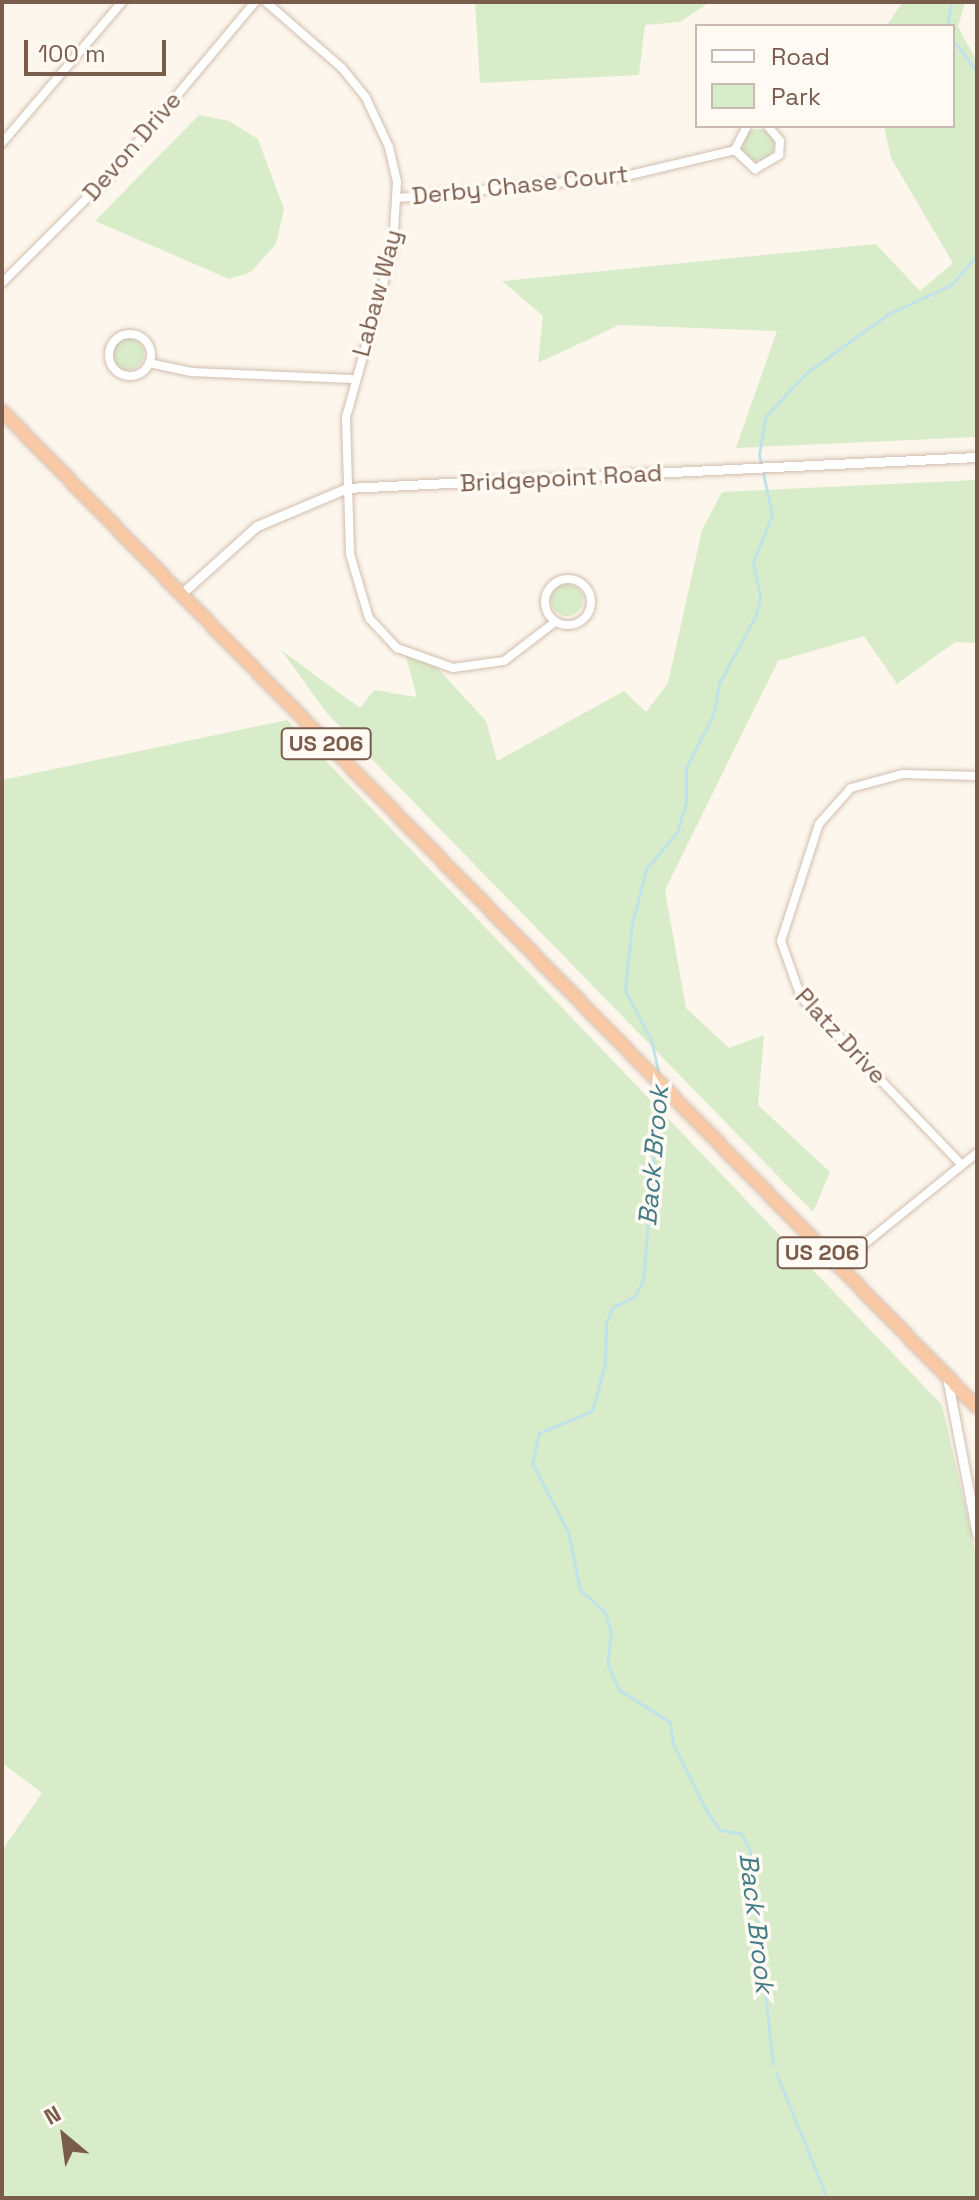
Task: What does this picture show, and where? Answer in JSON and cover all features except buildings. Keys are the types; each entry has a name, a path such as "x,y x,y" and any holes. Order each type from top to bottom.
{"highway":[{"name":"US 206","path":"2,411 650,1077 977,1407"}],"street":[{"path":"2,143 122,2"},
{"name":"Devon Drive","path":"2,283 112,173 255,2"},
{"name":"Labaw Way","path":"266,2 342,68 366,98 389,147 399,198 393,248 352,379 346,418 347,488 358,593 369,618 397,648 433,664 481,667 525,651 555,622"},
{"path":"746,128 735,150 748,167 769,166 781,147 769,128"},
{"name":"Derby Chase Court","path":"399,198 626,176 735,150"},
{"path":"136,334 150,349 149,363 134,375 120,373 111,364 111,345 121,335 136,334"},
{"path":"149,363 191,372 352,379"},
{"name":"Bridgepoint Road","path":"180,595 257,526 347,488 977,457"},
{"path":"566,578 580,582 590,595 589,611 571,625 555,622 546,611 548,589 566,578"},
{"name":"Platz Drive","path":"962,1165 801,997 781,941 819,824 851,788 903,774 977,776"},
{"path":"836,1267 977,1153"},
{"path":"947,1377 977,1534"}],"green space":[{"path":"475,2 710,2 680,22 645,25 639,75 480,83"},
{"path":"903,2 965,2 958,27 977,61 977,437 736,448 777,331 619,325 538,363 543,316 502,281 876,244 920,291 953,263 891,158 884,128 955,128 955,24 887,24"},
{"path":"199,115 229,121 258,139 284,209 276,244 251,272 229,279 95,221"},
{"path":"758,129 769,134 774,145 769,156 758,161 747,156 742,145 747,134"},
{"path":"128,338 139,343 144,354 139,365 128,370 117,365 112,354 117,343"},
{"path":"977,480 977,643 955,642 897,684 864,636 778,661 665,890 686,1008 729,1048 764,1035 758,1105 830,1172 813,1212 326,712 281,650 360,708 374,690 417,697 404,650 433,663 486,721 497,761 624,691 646,712 668,683 702,530 722,492"},
{"path":"567,584 578,589 583,600 578,611 567,616 556,611 551,600 556,589"},
{"path":"287,720 942,1405 977,1558 977,2198 2,2198 2,1850 42,1793 2,1763 2,780"}],"waterway":[{"name":"Back Brook","path":"947,24 951,2"},
{"name":"Back Brook","path":"955,43 977,72"},
{"name":"Back Brook","path":"660,1079 651,1040 625,990 632,924 646,869 677,832 686,802 686,768 713,715 719,683 756,615 760,597 753,562 772,515 759,454 766,416 806,373 888,314 951,285 977,255"},
{"name":"Back Brook","path":"659,1091 643,1281 634,1297 613,1307 606,1323 605,1364 592,1411 539,1433 532,1463 568,1532 580,1590 605,1612 611,1632 607,1663 619,1690 670,1722 673,1744 707,1812 720,1830 741,1833 750,1851 773,2065"},
{"name":"Back Brook","path":"776,2073 827,2198"}]}
